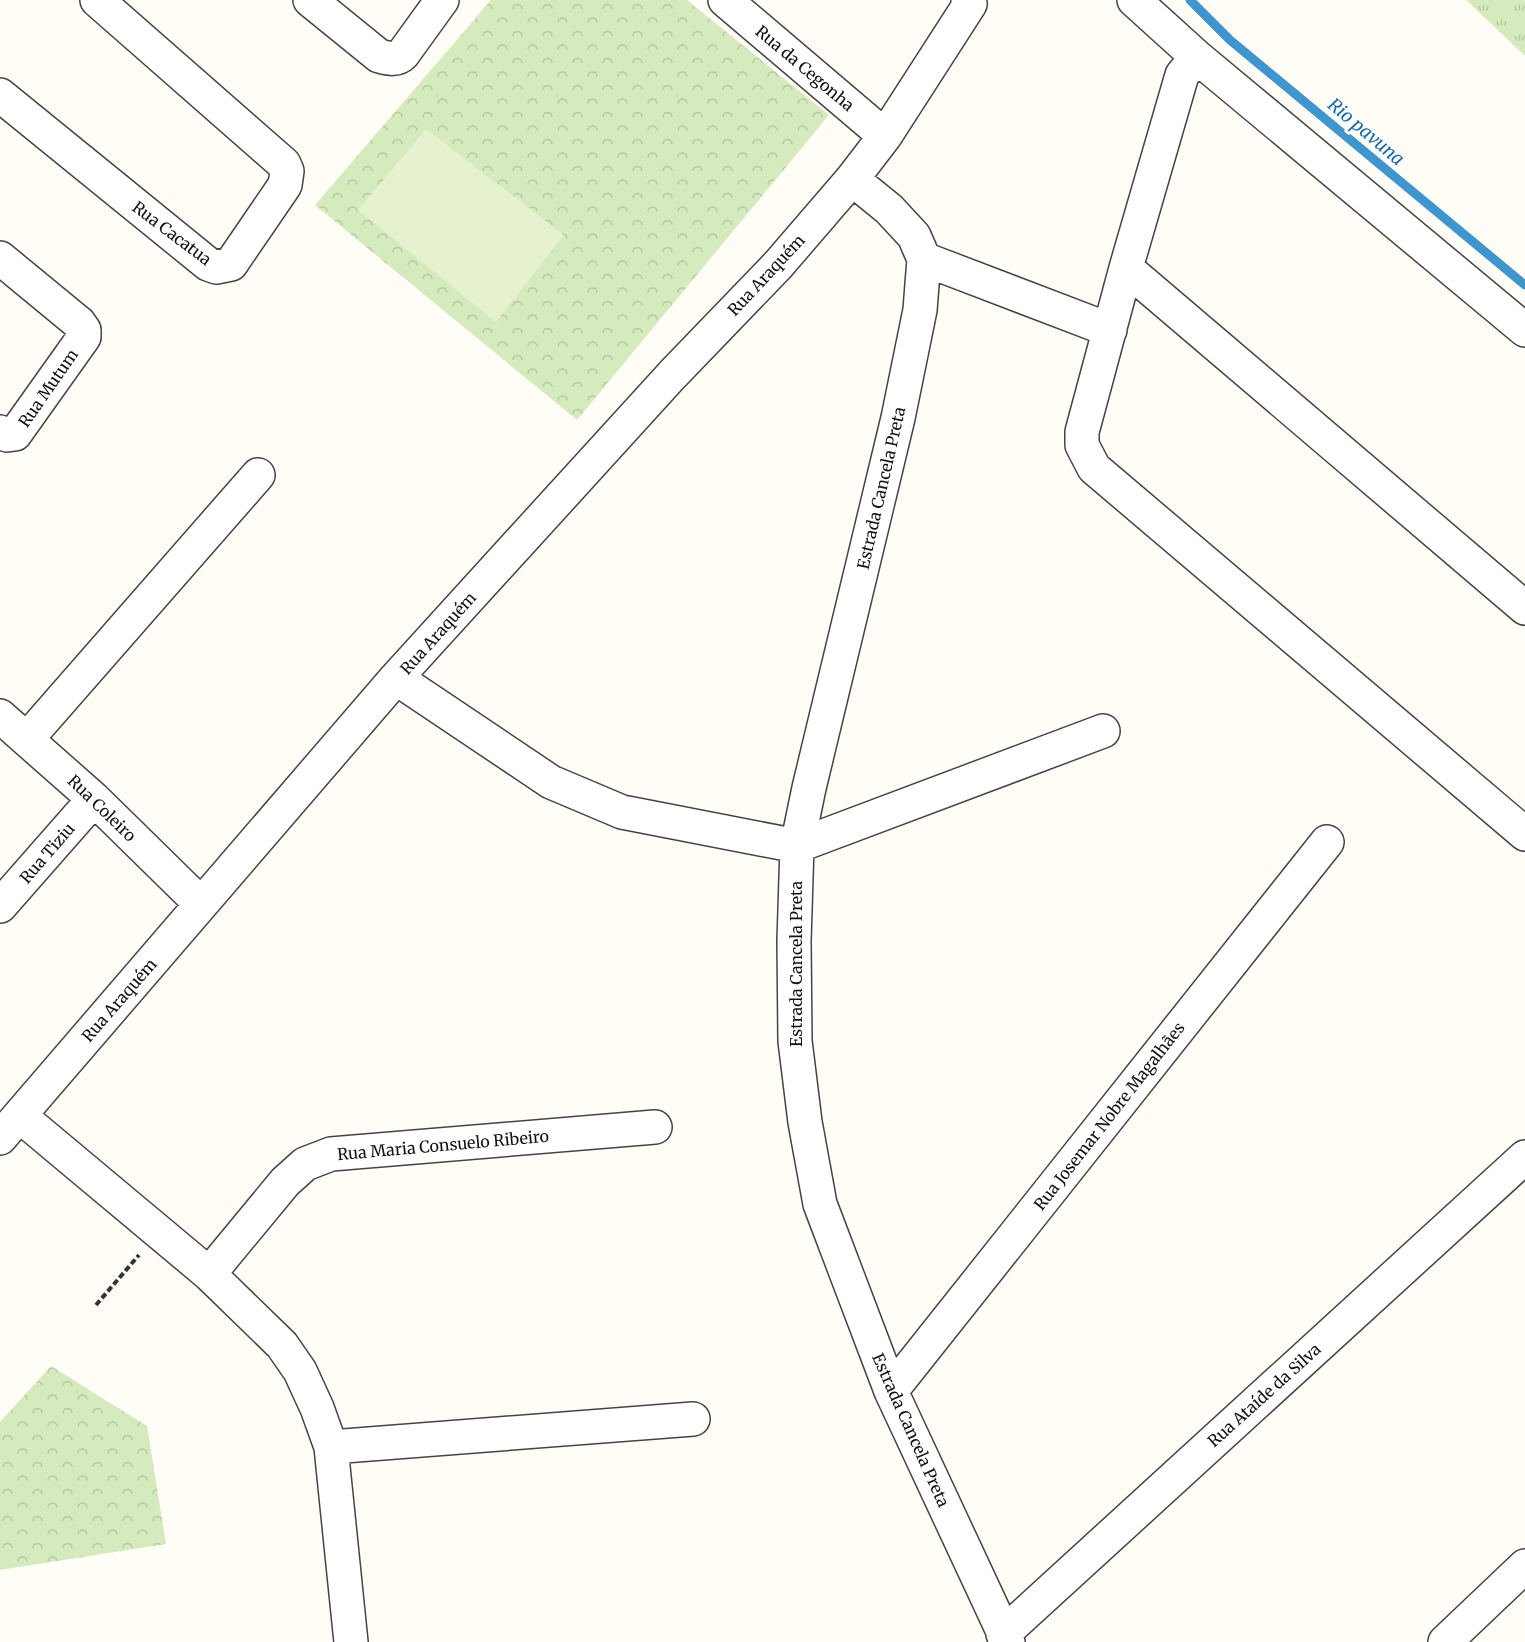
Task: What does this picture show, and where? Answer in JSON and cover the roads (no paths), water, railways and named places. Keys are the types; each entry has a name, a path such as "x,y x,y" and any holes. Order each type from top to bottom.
{"street":[{"name":"Rua Cacatua","path":"0,95 208,264 216,267 231,264 285,185 287,171 284,164 97,0"},
{"path":"310,0 379,56 391,58 399,58 403,54 442,0"},
{"name":"Rua da Cegonha","path":"725,0 885,136"},
{"name":"Rua Araquém","path":"10,1127 396,678 672,375 778,265 885,136 970,4 969,0"},
{"path":"1134,0 1197,57 1525,330"},
{"path":"1197,57 1182,75 1126,268 1082,432 1082,446 1094,468 1525,834"},
{"path":"852,178 889,209 914,236 924,259 1110,330"},
{"name":"Rua Mutum","path":"0,258 79,323 84,330 84,337 15,434 7,435 0,432"},
{"name":"Estrada Cancela Preta","path":"924,259 920,310 898,418 797,846 794,941 795,1041 805,1122 820,1204 891,1391 1005,1638"},
{"path":"1126,268 1525,608"},
{"path":"27,739 258,475"},
{"path":"396,678 551,782 622,812 797,846 1103,731"},
{"name":"Rua Coleiro","path":"0,716 94,799 201,904"},
{"name":"Rua Tiziu","path":"1,903 94,799"},
{"name":"Rua Josemar Nobre Magalhães","path":"891,1391 1327,842"},
{"path":"10,1127 159,1232 209,1274 282,1345 300,1371 332,1447 351,1642"},
{"name":"Rua Maria Consuelo Ribeiro","path":"209,1274 285,1182 305,1164 331,1154 655,1127"},
{"name":"Rua Ataíde da Silva","path":"1005,1638 1525,1157"},
{"path":"332,1447 693,1419"},
{"path":"1445,1642 1525,1566"}],"waterway":[{"name":"Rio pavuna","path":"1190,0 1230,40 1525,285"}]}
